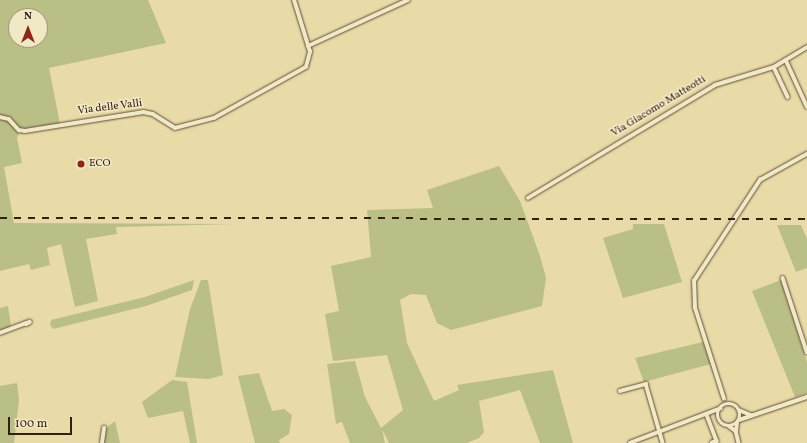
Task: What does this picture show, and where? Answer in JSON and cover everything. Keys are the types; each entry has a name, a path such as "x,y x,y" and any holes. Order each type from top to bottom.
{"street":[{"path":"294,0 308,46 408,0"},
{"name":"Via delle Valli","path":"0,117 9,118 19,130 25,131 61,123 149,112 171,127 180,128 224,113 302,70 310,59 308,46"},
{"name":"Via Giacomo Matteotti","path":"528,198 715,85 774,67 807,47"},
{"path":"786,60 807,106"},
{"path":"774,67 788,97"},
{"path":"719,419 724,398 692,294 696,276 760,180 807,154"},
{"path":"783,278 807,352"},
{"path":"0,333 29,323"},
{"path":"620,391 646,384 662,443"},
{"path":"728,426 752,415 807,397"},
{"path":"724,398 739,410 752,415"},
{"path":"630,443 707,415 732,404"},
{"path":"739,410 736,431 740,443"},
{"path":"707,415 719,419 736,431"},
{"path":"707,415 717,441 712,443"},
{"path":"102,443 104,428"}],"green space":[{"path":"0,0 148,0 166,43 49,68 60,124 20,131 17,138 22,163 4,167 14,223 236,224 116,227 117,234 86,239 98,301 75,307 61,244 47,248 50,265 31,270 29,264 0,271"},
{"path":"499,166 520,201 540,256 546,278 542,306 451,330 437,323 426,295 411,294 400,300 407,343 434,401 459,390 457,385 553,370 573,443 540,443 520,390 479,401 484,432 479,438 467,443 389,443 382,429 385,443 350,443 342,422 336,424 327,364 355,361 365,397 381,428 403,410 387,355 333,361 325,314 339,311 331,266 371,257 367,210 433,208 427,190"},
{"path":"633,224 664,224 682,282 623,298 603,238 633,229"},
{"path":"777,225 801,225 807,239 807,268 796,272"},
{"path":"194,280 192,290 146,306 53,329 50,325 51,320 145,297"},
{"path":"201,280 208,280 223,375 209,379 175,377 190,309"},
{"path":"781,280 807,362 807,393 795,397 752,291"},
{"path":"8,306 11,326 0,330 0,308"},
{"path":"703,342 711,364 644,382 635,358"},
{"path":"259,373 272,411 284,409 292,415 289,434 279,440 280,443 255,443 238,376"},
{"path":"172,380 187,382 197,443 190,443 183,411 148,418 142,402"},
{"path":"17,383 19,400 14,443 0,443 0,386"},
{"path":"115,421 120,443 104,443 105,429"}],"railway":[{"path":"0,218 807,219"}],"place":[{"name":"ECO","path":"81,164"}]}
